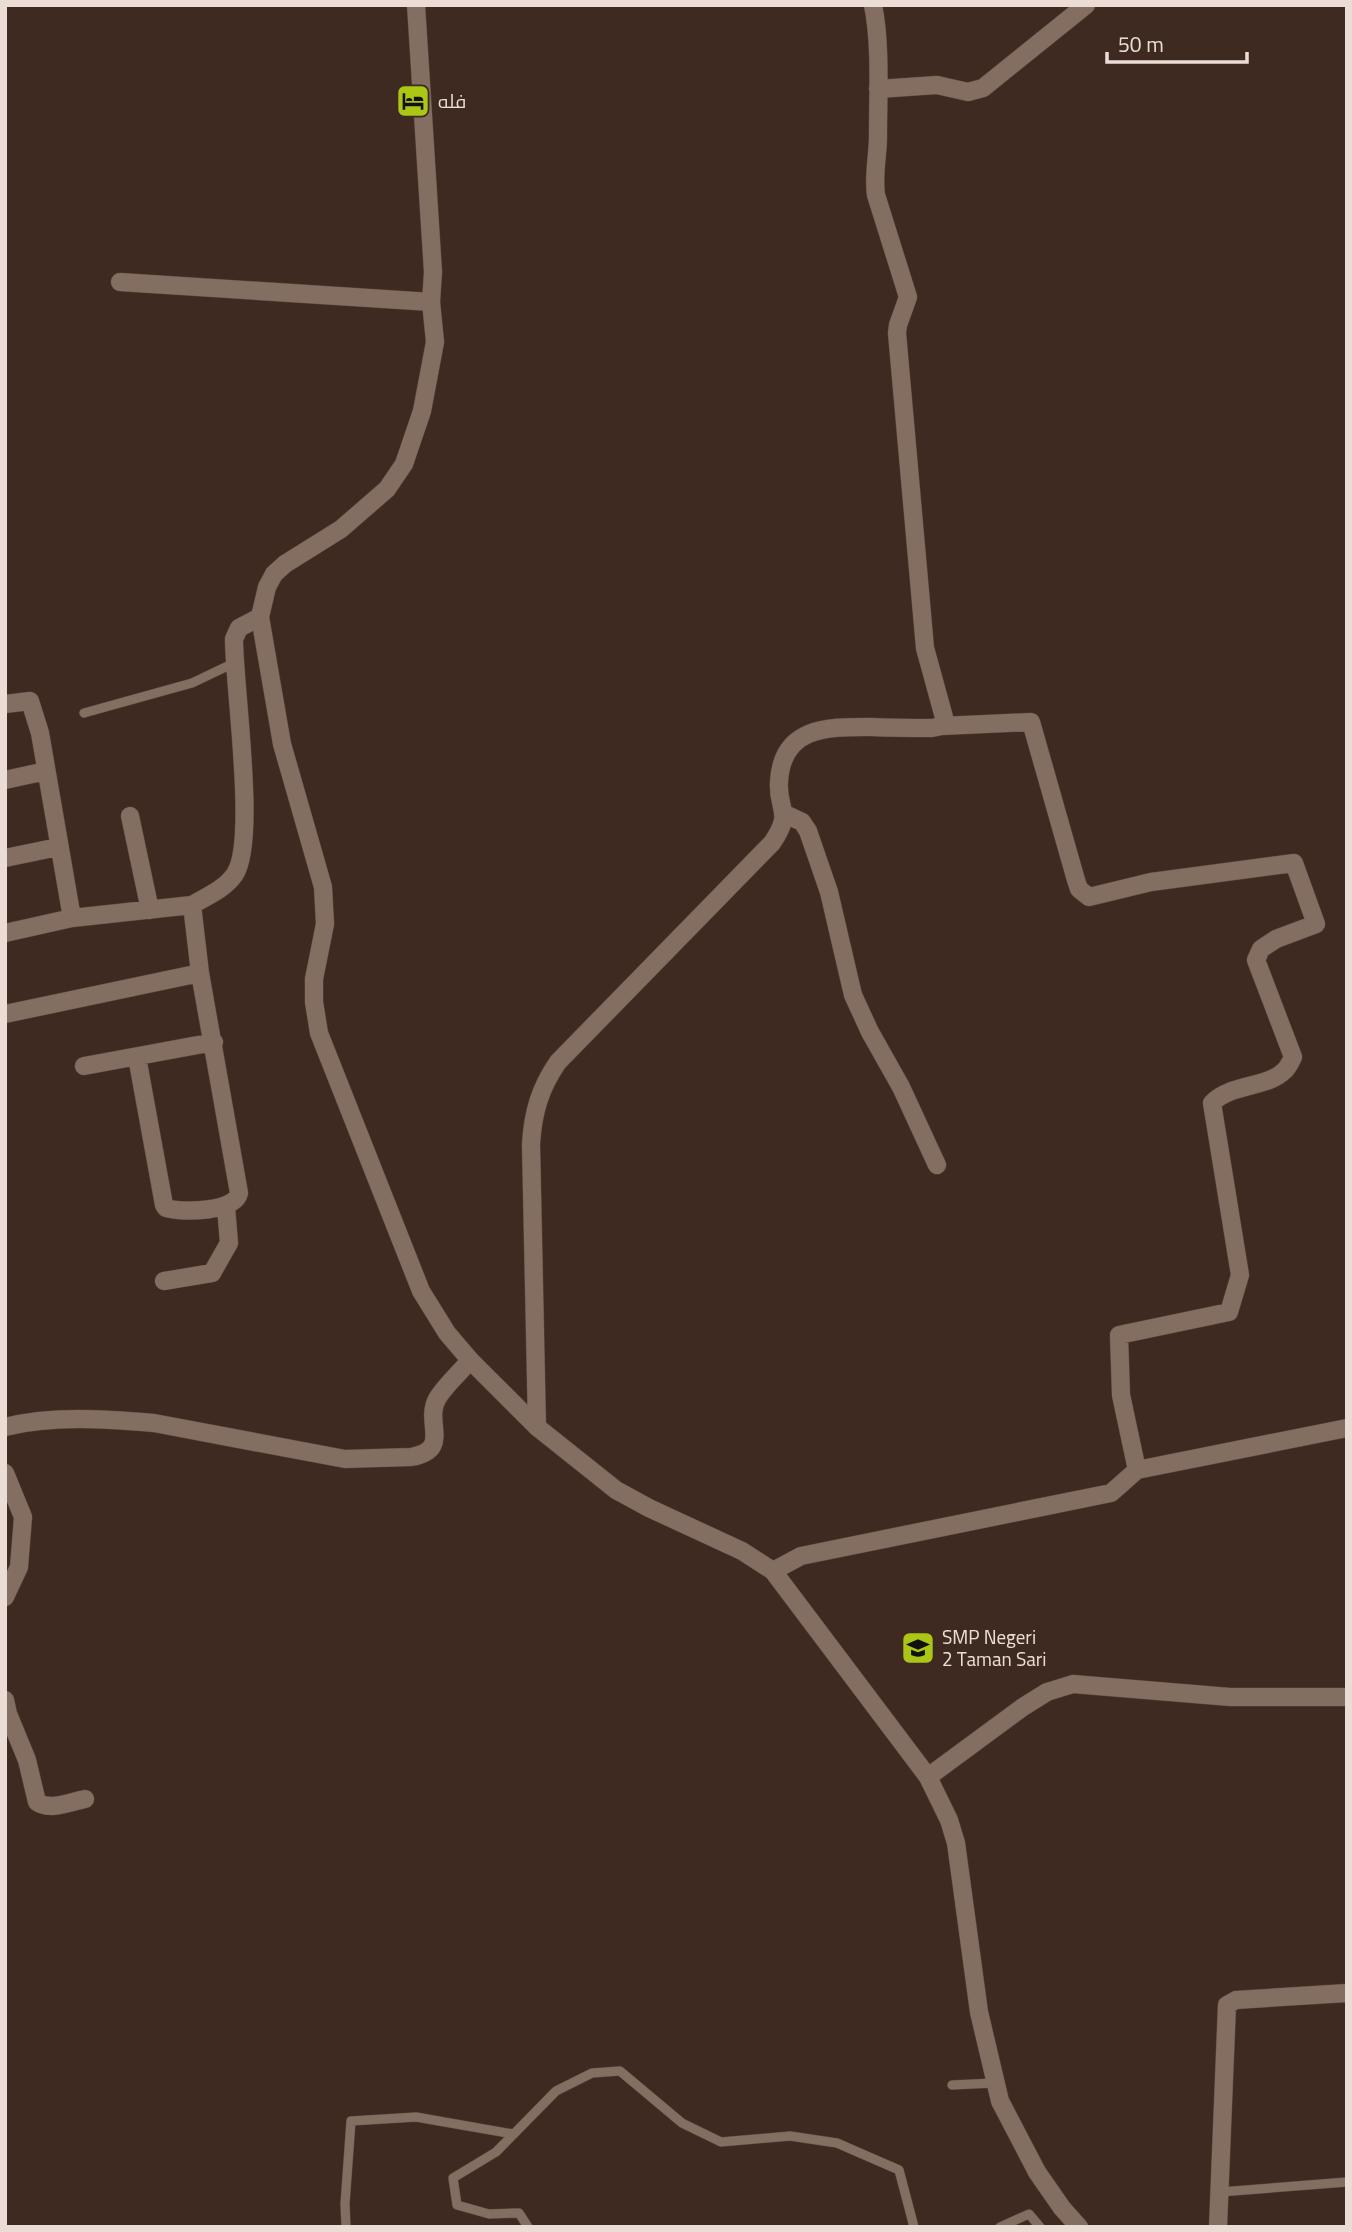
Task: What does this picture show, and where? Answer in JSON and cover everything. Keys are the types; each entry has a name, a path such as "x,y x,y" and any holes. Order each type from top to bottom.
{"street":[{"path":"416,5 435,342 422,411 404,464 387,489 341,529 285,564 274,574 267,587 260,617 282,744 323,887 325,924 314,979 318,1033 421,1291 434,1314 470,1360 537,1427 616,1490 742,1551 773,1571 928,1777 949,1820 956,1843 979,2012 1000,2101 1037,2172 1079,2227"},
{"path":"873,5 878,89 874,182 908,297 897,333 925,648 945,718 942,726"},
{"path":"878,89 937,85 968,92 983,88 1086,5"},
{"path":"121,282 431,302"},
{"path":"5,933 72,918 192,905 225,885 237,872 243,843 244,800 234,639 239,628 260,617"},
{"path":"5,704 30,701 40,733 72,918"},
{"path":"537,1427 531,1144 537,1101 558,1062 779,834 785,814 779,784 780,772 788,751 804,736 820,728 835,727 932,728 1031,722 1076,880 1079,889 1089,897 1151,882 1294,863 1315,924 1276,939 1261,949 1256,960 1293,1057 1285,1071 1221,1094 1212,1103 1240,1275 1229,1312 1119,1335 1121,1395 1137,1470"},
{"path":"5,780 47,771"},
{"path":"785,814 802,822 808,831 829,892 853,995 901,1087 937,1165"},
{"path":"130,816 149,909"},
{"path":"5,858 58,847"},
{"path":"137,1057 164,1205 166,1208 178,1210 226,1207 236,1200 239,1193 200,973 192,905"},
{"path":"5,1014 200,973"},
{"path":"84,1066 214,1042"},
{"path":"164,1281 212,1273 229,1243 226,1207"},
{"path":"5,1427 43,1421 132,1421 345,1459 421,1456 431,1448 435,1433 434,1408 437,1399 470,1360"},
{"path":"773,1571 802,1556 1111,1493 1137,1470 1347,1428"},
{"path":"5,1473 23,1517 19,1567 5,1597"},
{"path":"928,1777 1023,1707 1047,1692 1073,1684 1230,1697 1347,1696"},
{"path":"5,1700 27,1760 37,1802 42,1805 57,1805 85,1799"},
{"path":"1218,2227 1227,2005 1236,2000 1347,1993"}],"lane":[{"path":"84,713 192,683 234,663"},
{"path":"528,2227 519,2213 489,2214 457,2205 453,2178 496,2152 556,2091 592,2073 620,2071 682,2123 721,2142 790,2136 837,2143 899,2170 914,2227"},
{"path":"952,2085 995,2083"},
{"path":"346,2227 351,2121 416,2117 513,2134"},
{"path":"1220,2192 1347,2182"},
{"path":"1000,2227 1029,2214 1040,2227"}],"place":[{"name":"فله","path":"413,101"},
{"name":"SMP Negeri 2 Taman Sari","path":"918,1648"}]}
